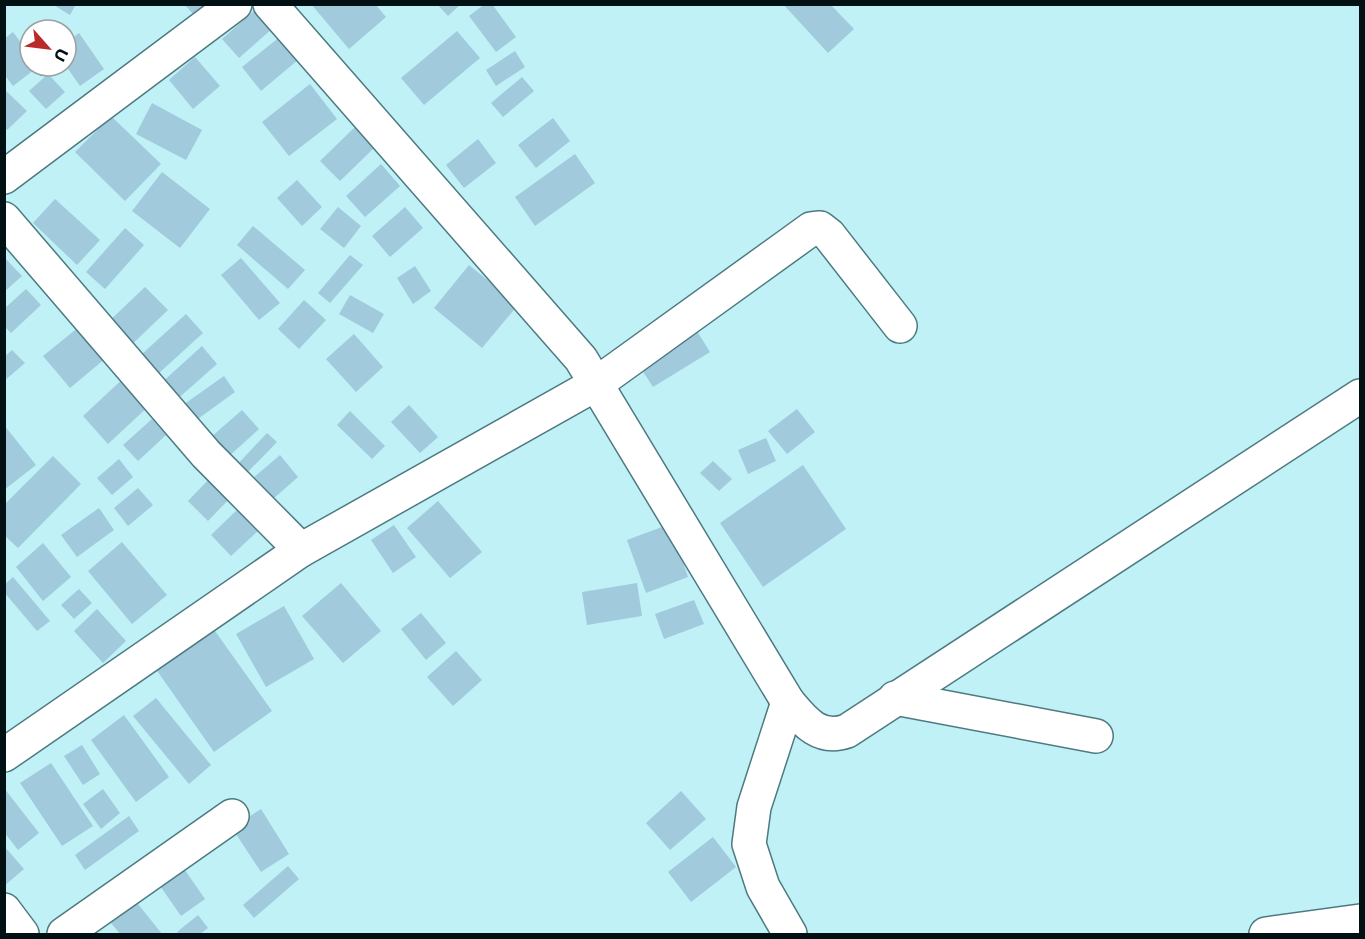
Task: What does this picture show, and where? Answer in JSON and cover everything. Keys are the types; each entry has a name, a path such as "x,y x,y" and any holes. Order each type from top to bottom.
{"street":[{"path":"4,177 236,4"},
{"path":"270,4 581,359 788,702 813,728 824,733 836,735 847,731 1360,396"},
{"path":"4,219 206,454 301,550"},
{"path":"4,755 301,550 596,384 811,229 820,228 829,236 900,326"},
{"path":"895,698 1096,736"},
{"path":"788,702 754,807 749,844 763,887 790,934"},
{"path":"64,934 232,816"},
{"path":"4,910 22,934"},
{"path":"1266,934 1360,921"}],"building":[{"path":"52,4 76,4 70,15"},
{"path":"184,4 205,4 194,15"},
{"path":"311,4 375,4 386,17 349,49"},
{"path":"437,4 461,4 448,16"},
{"path":"485,4 492,4 516,37 496,52 469,16"},
{"path":"783,4 830,4 854,29 828,53"},
{"path":"256,9 273,28 239,58 222,39"},
{"path":"457,31 480,58 424,105 401,78"},
{"path":"13,32 18,39 18,78 23,78 13,86 4,74 4,39"},
{"path":"78,34 104,69 80,86 74,78 78,78"},
{"path":"281,36 299,59 261,91 242,67"},
{"path":"515,51 525,67 496,86 486,70"},
{"path":"195,57 220,86 193,109 169,80"},
{"path":"522,77 534,91 503,117 491,103"},
{"path":"44,78 52,78 65,92 46,109 29,91"},
{"path":"310,84 337,119 289,156 262,122"},
{"path":"4,89 27,111 7,130 4,127"},
{"path":"152,103 202,130 186,160 136,134"},
{"path":"111,116 161,164 125,201 75,152"},
{"path":"553,118 570,141 536,168 518,145"},
{"path":"355,127 374,148 340,181 320,161"},
{"path":"478,139 496,163 464,188 446,165"},
{"path":"575,154 595,183 535,226 515,197"},
{"path":"381,164 400,186 365,217 346,196"},
{"path":"162,172 210,209 180,248 132,211"},
{"path":"297,180 322,207 302,226 277,198"},
{"path":"55,199 100,240 77,265 33,223"},
{"path":"338,207 361,226 344,248 320,229"},
{"path":"405,207 423,228 390,257 372,236"},
{"path":"253,226 305,270 288,289 237,245"},
{"path":"125,228 144,245 105,289 86,272"},
{"path":"350,255 363,265 330,303 318,293"},
{"path":"4,257 22,276 4,292"},
{"path":"241,258 280,303 259,320 221,275"},
{"path":"469,265 518,305 482,348 434,308"},
{"path":"415,266 431,291 413,304 397,278"},
{"path":"145,287 168,310 126,350 104,326"},
{"path":"26,289 41,305 11,333 4,326 4,309"},
{"path":"350,295 384,314 373,333 339,314"},
{"path":"304,300 326,320 299,349 278,329"},
{"path":"186,314 203,333 159,373 142,354"},
{"path":"80,326 106,358 70,388 43,356"},
{"path":"695,328 710,352 653,387 638,364"},
{"path":"354,334 383,367 356,392 326,359"},
{"path":"202,346 217,364 174,402 159,385"},
{"path":"12,350 25,363 4,381 4,357"},
{"path":"127,375 152,403 108,444 83,416"},
{"path":"224,376 235,392 195,421 183,405"},
{"path":"409,405 438,437 420,453 391,422"},
{"path":"797,409 815,432 787,454 768,431"},
{"path":"242,410 259,429 227,458 210,438"},
{"path":"350,411 385,446 372,459 337,425"},
{"path":"152,419 166,435 138,461 123,445"},
{"path":"4,425 36,465 4,490"},
{"path":"267,433 277,442 242,478 233,469"},
{"path":"766,438 776,461 748,474 738,450"},
{"path":"280,455 298,477 264,507 245,485"},
{"path":"53,456 81,484 18,548 4,535 4,505"},
{"path":"119,459 133,477 112,495 97,478"},
{"path":"713,461 732,479 719,491 700,473"},
{"path":"803,465 846,529 763,587 720,523"},
{"path":"211,477 231,497 208,521 188,501"},
{"path":"138,488 153,505 128,526 114,508"},
{"path":"438,501 482,552 450,578 407,528"},
{"path":"240,507 260,529 231,556 211,535"},
{"path":"99,508 114,530 77,557 61,535"},
{"path":"670,524 688,577 646,593 627,540"},
{"path":"394,525 416,557 393,573 371,540"},
{"path":"122,542 167,595 132,624 88,571"},
{"path":"43,543 71,577 43,601 16,567"},
{"path":"13,577 50,621 37,631 4,592 4,585"},
{"path":"341,583 381,631 343,663 302,616"},
{"path":"637,583 642,616 587,625 582,592"},
{"path":"79,589 92,603 74,619 61,605"},
{"path":"694,600 704,624 664,639 655,614"},
{"path":"284,606 314,659 266,687 236,634"},
{"path":"97,609 126,641 103,663 74,631"},
{"path":"421,613 446,643 426,660 401,629"},
{"path":"210,624 272,711 214,752 153,665"},
{"path":"456,651 482,680 453,706 427,677"},
{"path":"156,698 211,765 189,784 133,716"},
{"path":"124,715 169,777 136,802 91,740"},
{"path":"82,745 100,774 83,785 64,756"},
{"path":"51,763 93,826 62,846 20,783"},
{"path":"4,788 39,833 18,850 4,832"},
{"path":"103,789 120,813 101,829 83,804"},
{"path":"681,791 706,819 670,850 646,823"},
{"path":"261,809 289,854 261,872 232,828"},
{"path":"129,816 139,831 85,870 75,855"},
{"path":"713,837 736,867 691,902 668,872"},
{"path":"4,846 24,869 4,886"},
{"path":"180,863 205,899 181,916 156,880"},
{"path":"288,866 299,879 254,918 243,905"},
{"path":"134,899 162,934 120,934 108,919"},
{"path":"198,915 208,928 200,934 179,934 177,932"}]}
